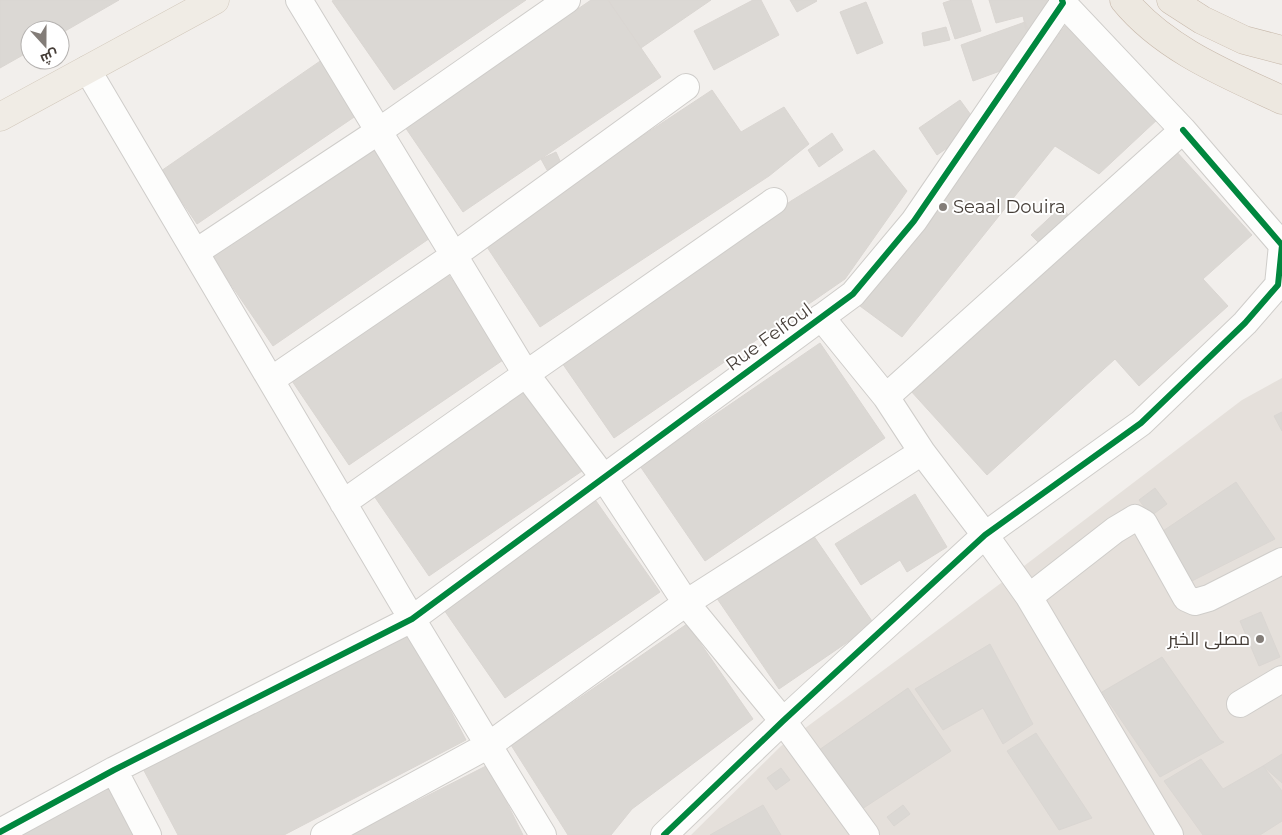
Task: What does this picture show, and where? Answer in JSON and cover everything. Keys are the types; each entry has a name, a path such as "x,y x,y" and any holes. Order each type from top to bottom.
{"highway":[{"path":"1124,0 1133,12 1162,36 1191,55 1282,100"},
{"path":"1171,0 1202,20 1244,40 1282,50"}],"main road":[{"path":"0,117 215,0"}],"street":[{"path":"299,0 526,374 604,478 686,603 783,721 866,835"},
{"path":"196,252 379,131 567,0"},
{"path":"664,835 783,721 985,535 1141,423 1245,323 1278,285 1282,245 1183,130 1063,2"},
{"name":"Rue Felfoul","path":"0,832 114,770 412,619 853,294 914,221 1063,2"},
{"path":"87,69 412,619 543,835"},
{"path":"271,380 453,256 686,87"},
{"path":"886,397 1183,130"},
{"path":"344,503 774,201"},
{"path":"821,317 886,397 922,452 1029,597 1170,835"},
{"path":"324,835 488,745 686,603 922,452"},
{"path":"1029,597 1114,530 1135,518 1144,522 1186,598 1195,602 1210,598 1282,561"},
{"path":"1240,704 1282,679"},
{"path":"114,770 148,835"}],"shaded area":[{"path":"1282,378 1282,835 691,835 781,746 1024,566 1242,400"}],"building":[{"path":"0,0 119,0 70,28 70,20 20,20 20,57 0,68"},
{"path":"526,0 394,90 332,1"},
{"path":"591,0 608,0 661,77 463,212 405,127"},
{"path":"608,0 711,0 641,48"},
{"path":"753,0 761,0 779,35 714,70 694,31"},
{"path":"790,0 816,0 817,1 797,12"},
{"path":"952,0 971,0 981,31 955,39 943,3"},
{"path":"989,0 1055,0 1061,20 1026,30 1023,16 996,23"},
{"path":"866,2 883,43 857,54 840,12"},
{"path":"1025,22 1038,57 973,81 961,45"},
{"path":"1065,26 1159,118 1099,174 1055,146 902,337 860,306"},
{"path":"946,27 950,40 924,46 922,33"},
{"path":"326,57 363,111 197,224 161,171"},
{"path":"712,90 741,132 784,107 809,144 769,176 540,327 483,241"},
{"path":"960,100 979,126 937,155 919,128"},
{"path":"832,133 843,150 819,167 808,150"},
{"path":"372,147 433,236 273,346 212,257"},
{"path":"874,150 907,191 845,279 614,438 560,360 791,201"},
{"path":"1175,150 1252,235 1203,279 1228,306 1139,386 1115,359 987,475 910,390"},
{"path":"556,152 561,163 547,170 541,159"},
{"path":"1061,207 1074,221 1045,249 1031,235"},
{"path":"446,271 506,358 349,465 290,378"},
{"path":"820,343 885,438 705,561 640,466"},
{"path":"526,388 582,471 429,576 372,493"},
{"path":"1282,412 1282,431 1274,416"},
{"path":"1236,482 1275,539 1182,586 1154,537"},
{"path":"1155,488 1167,504 1151,516 1139,500"},
{"path":"915,494 947,547 907,572 900,560 861,585 835,544"},
{"path":"596,501 660,592 505,698 442,607"},
{"path":"811,532 874,624 779,689 716,597"},
{"path":"1261,612 1280,657 1259,666 1240,621"},
{"path":"687,624 753,719 632,809 611,835 568,835 511,745"},
{"path":"406,626 466,740 284,835 178,835 141,765"},
{"path":"990,644 1033,724 1003,744 983,708 943,730 915,689"},
{"path":"1162,657 1220,740 1224,742 1160,777 1102,692"},
{"path":"908,688 951,751 862,809 819,750"},
{"path":"1036,733 1092,818 1059,830 1007,751"},
{"path":"1282,754 1282,783 1263,766"},
{"path":"1201,759 1223,789 1263,766 1282,791 1282,821 1260,835 1203,835 1164,781"},
{"path":"488,765 523,835 350,835"},
{"path":"781,768 790,780 776,790 767,778"},
{"path":"109,784 135,835 11,835"},
{"path":"763,805 781,835 710,835"},
{"path":"903,805 910,814 894,826 887,817"}],"cycle path":[{"path":"0,832 114,770 412,619 853,294 914,221 1063,3 1062,0"},
{"path":"664,835 783,721 985,535 1141,423 1245,323 1278,285 1282,245 1183,130"}],"place":[{"name":"Seaal Douira","path":"943,207"},
{"name":"مصلى الخير","path":"1260,639"}]}
